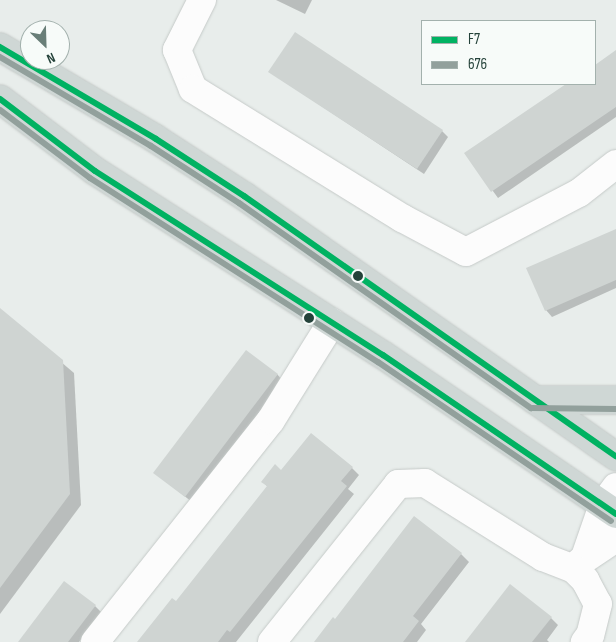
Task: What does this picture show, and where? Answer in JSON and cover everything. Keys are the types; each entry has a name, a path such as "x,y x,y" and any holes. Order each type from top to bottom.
{"main road":[{"path":"0,47 156,140 244,196 616,456"},
{"path":"0,98 95,171 612,502"},
{"path":"535,400 616,400"}],"lane":[{"path":"202,0 177,50 192,89 402,218 466,252 579,193 616,164"},
{"path":"95,642 271,420 332,322"},
{"path":"272,642 398,484 425,483 543,557 580,563 616,538"},
{"path":"585,642 590,635 598,604 585,580 580,563 612,502"}],"building":[{"path":"295,32 443,130 417,169 268,72"},
{"path":"616,50 616,107 491,192 464,153 565,85 596,85 596,64"},
{"path":"616,229 616,280 545,311 526,268"},
{"path":"0,308 63,360 70,494 0,588"},
{"path":"246,350 278,374 185,497 153,473"},
{"path":"311,433 353,467 341,481 347,486 230,632 227,630 218,642 137,642 172,598 176,601 267,486 261,482 275,464 281,470"},
{"path":"414,516 462,553 413,616 419,621 403,642 314,642 333,617 335,619"},
{"path":"64,581 96,605 68,642 18,642"},
{"path":"510,584 552,617 532,642 465,642"}],"transit line":[{"name":"F7","path":"0,47 156,139 244,196 616,456"},
{"name":"676","path":"0,57 151,146 239,203 531,408 616,409"},
{"name":"F7","path":"0,99 95,171 383,355 616,514"},
{"name":"676","path":"0,110 90,178 378,362 611,521"}]}
